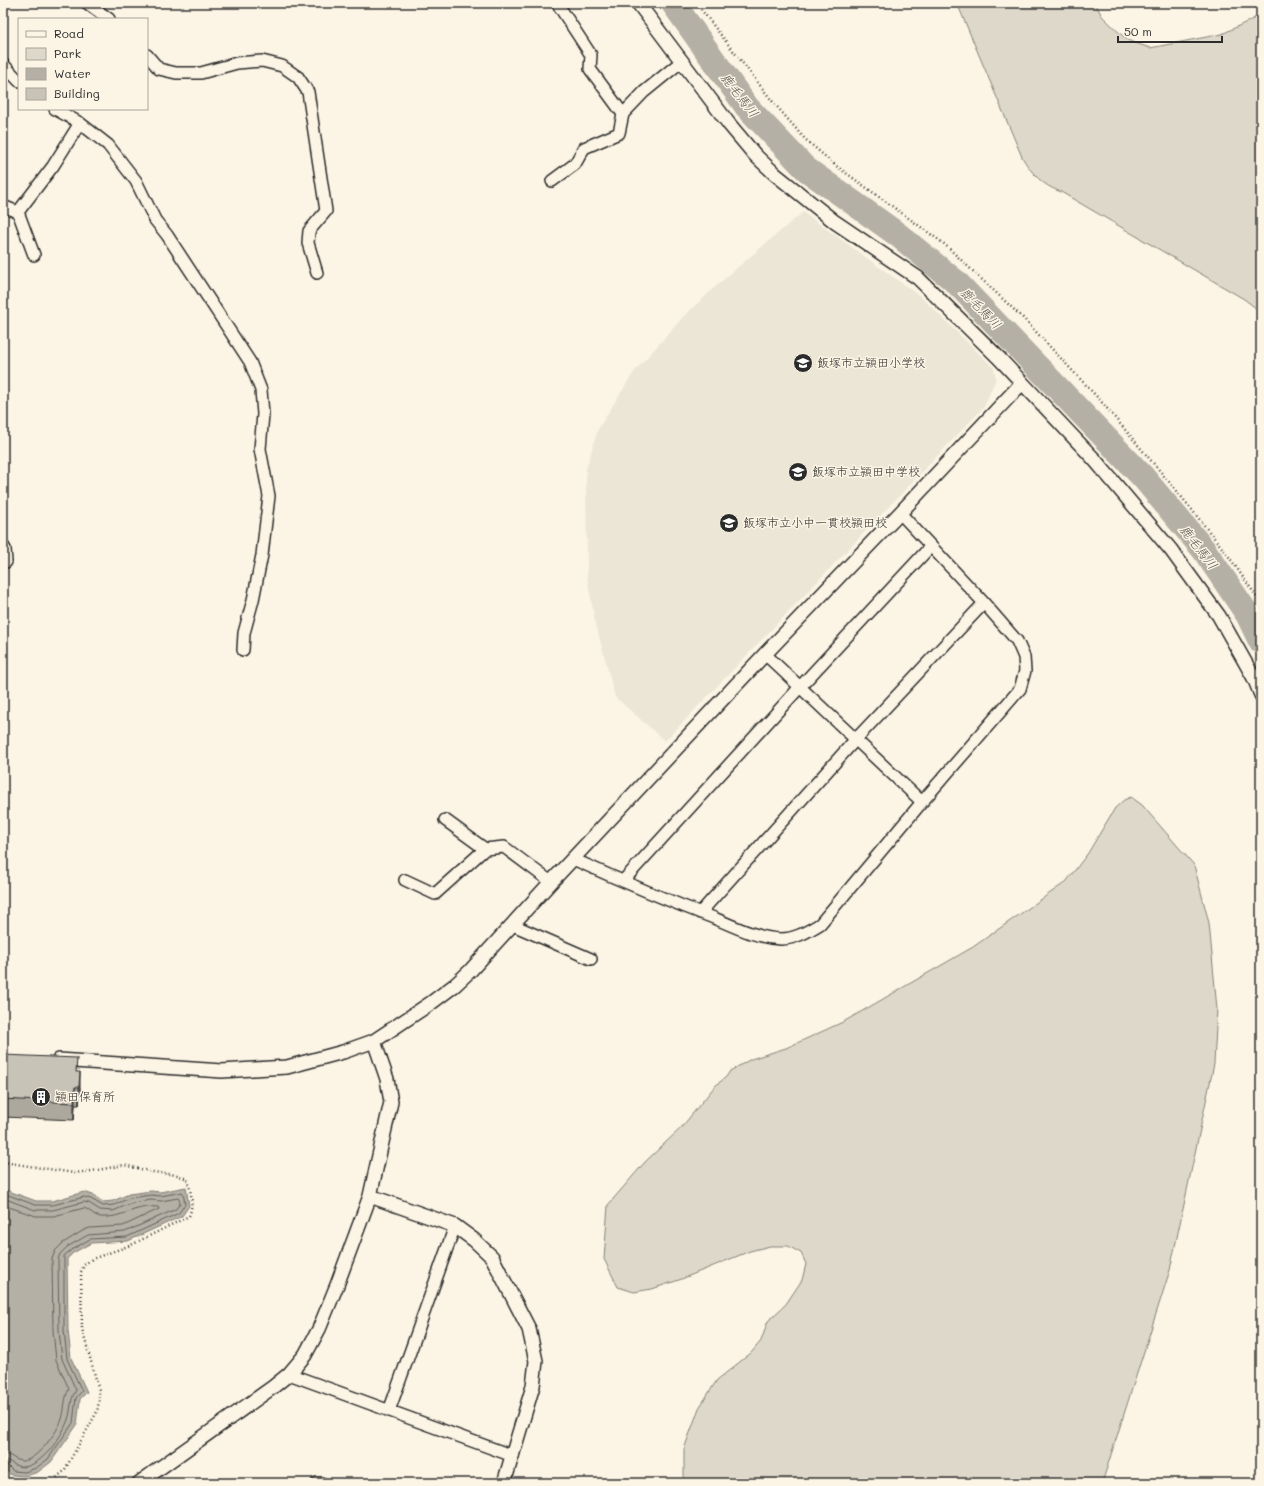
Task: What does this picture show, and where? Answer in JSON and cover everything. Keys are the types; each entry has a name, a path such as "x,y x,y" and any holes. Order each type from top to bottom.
{"street":[{"path":"86,3 108,18"},
{"path":"557,3 591,55 590,69 624,114"},
{"path":"638,3 729,124 755,155 775,174 835,222 918,278 998,357 1094,459 1170,550 1219,616 1254,678 1261,695"},
{"path":"148,55 159,69 176,73 201,73 237,63 262,61 282,66 298,77 308,92 326,211 309,232 308,243 317,274"},
{"path":"552,181 575,164 584,148 618,133 624,114 644,92 682,61"},
{"path":"3,64 18,80"},
{"path":"57,110 80,123 108,145 136,181 155,220 250,362 261,390 263,414 260,449 269,496 262,555 253,600 244,633 242,650"},
{"path":"18,212 53,166 80,123"},
{"path":"3,206 18,212 34,255"},
{"path":"50,1059 222,1071 287,1067 343,1052 374,1040 455,985 513,925 551,882 765,654 1022,383"},
{"path":"573,859 700,913 755,934 780,939 796,937 820,924 922,802 1020,689 1025,671 1024,656 1017,641 984,603 900,513"},
{"path":"3,546 5,549 6,562"},
{"path":"623,881 931,546"},
{"path":"700,913 856,739 984,603"},
{"path":"765,654 799,688 856,739 922,802"},
{"path":"445,820 485,849"},
{"path":"405,880 435,894 485,849 504,847 551,882"},
{"path":"513,925 591,959"},
{"path":"139,1483 289,1374 305,1356 320,1329 370,1196 391,1102 387,1079 374,1040"},
{"path":"370,1196 455,1226 474,1240 492,1257 529,1329 536,1361 533,1386 504,1483"},
{"path":"389,1411 455,1226"},
{"path":"289,1374 513,1456"}],"path":[{"path":"696,3 772,102 805,139 835,165 943,243 1023,318 1099,399 1176,490 1227,554 1261,603"},
{"path":"3,1162 74,1173 92,1172 124,1165 153,1172 177,1175 187,1179 190,1187 192,1209 189,1216 131,1245 92,1259 84,1265 81,1272 82,1329 99,1390 99,1401 96,1412 64,1471 52,1482 48,1483"},
{"path":"3,1479 8,1483"}],"shaded area":[{"name":"飯塚市立小中一貫校頴田校","path":"803,212 921,297 994,368 996,378 984,407 665,741 615,697 595,621 587,578 586,469 598,429 634,372 683,317 717,285"}],"green space":[{"path":"957,3 1095,3 1102,16 1127,40 1150,48 1222,34 1255,18 1261,7 1261,312 1244,299 1061,192 1048,186 1038,178 1022,157"},
{"path":"1131,797 1142,805 1194,865 1209,923 1217,1009 1214,1064 1170,1270 1102,1483 684,1483 684,1449 699,1408 717,1380 751,1353 761,1341 768,1321 786,1304 802,1280 806,1264 801,1253 788,1246 770,1246 750,1251 679,1280 652,1289 634,1292 618,1287 604,1259 608,1205 645,1162 681,1128 715,1086 726,1077 730,1071 751,1059 786,1048 845,1021 973,947 1066,882 1088,853 1115,808 1124,800"}],"water":[{"path":"186,1187 189,1206 182,1216 128,1241 91,1243 73,1253 67,1259 68,1330 71,1358 87,1392 80,1399 77,1425 51,1462 38,1472 26,1476 11,1475 3,1467 3,1189 36,1201 52,1201 84,1192 93,1195 103,1202 113,1201 129,1194 151,1191 160,1192"}],"building":[{"path":"3,1055 77,1058 76,1072 80,1072 79,1087 75,1087 74,1103 3,1099"}],"waterway":[{"name":"鹿毛馬川","path":"673,3 747,107 806,169 897,234 956,282 1143,477 1204,550 1248,615 1261,642"}],"place":[{"name":"飯塚市立頴田小学校","path":"803,363"},
{"name":"飯塚市立頴田中学校","path":"798,472"},
{"name":"飯塚市立小中一貫校頴田校","path":"729,523"},
{"name":"頴田保育所","path":"41,1097"}]}
